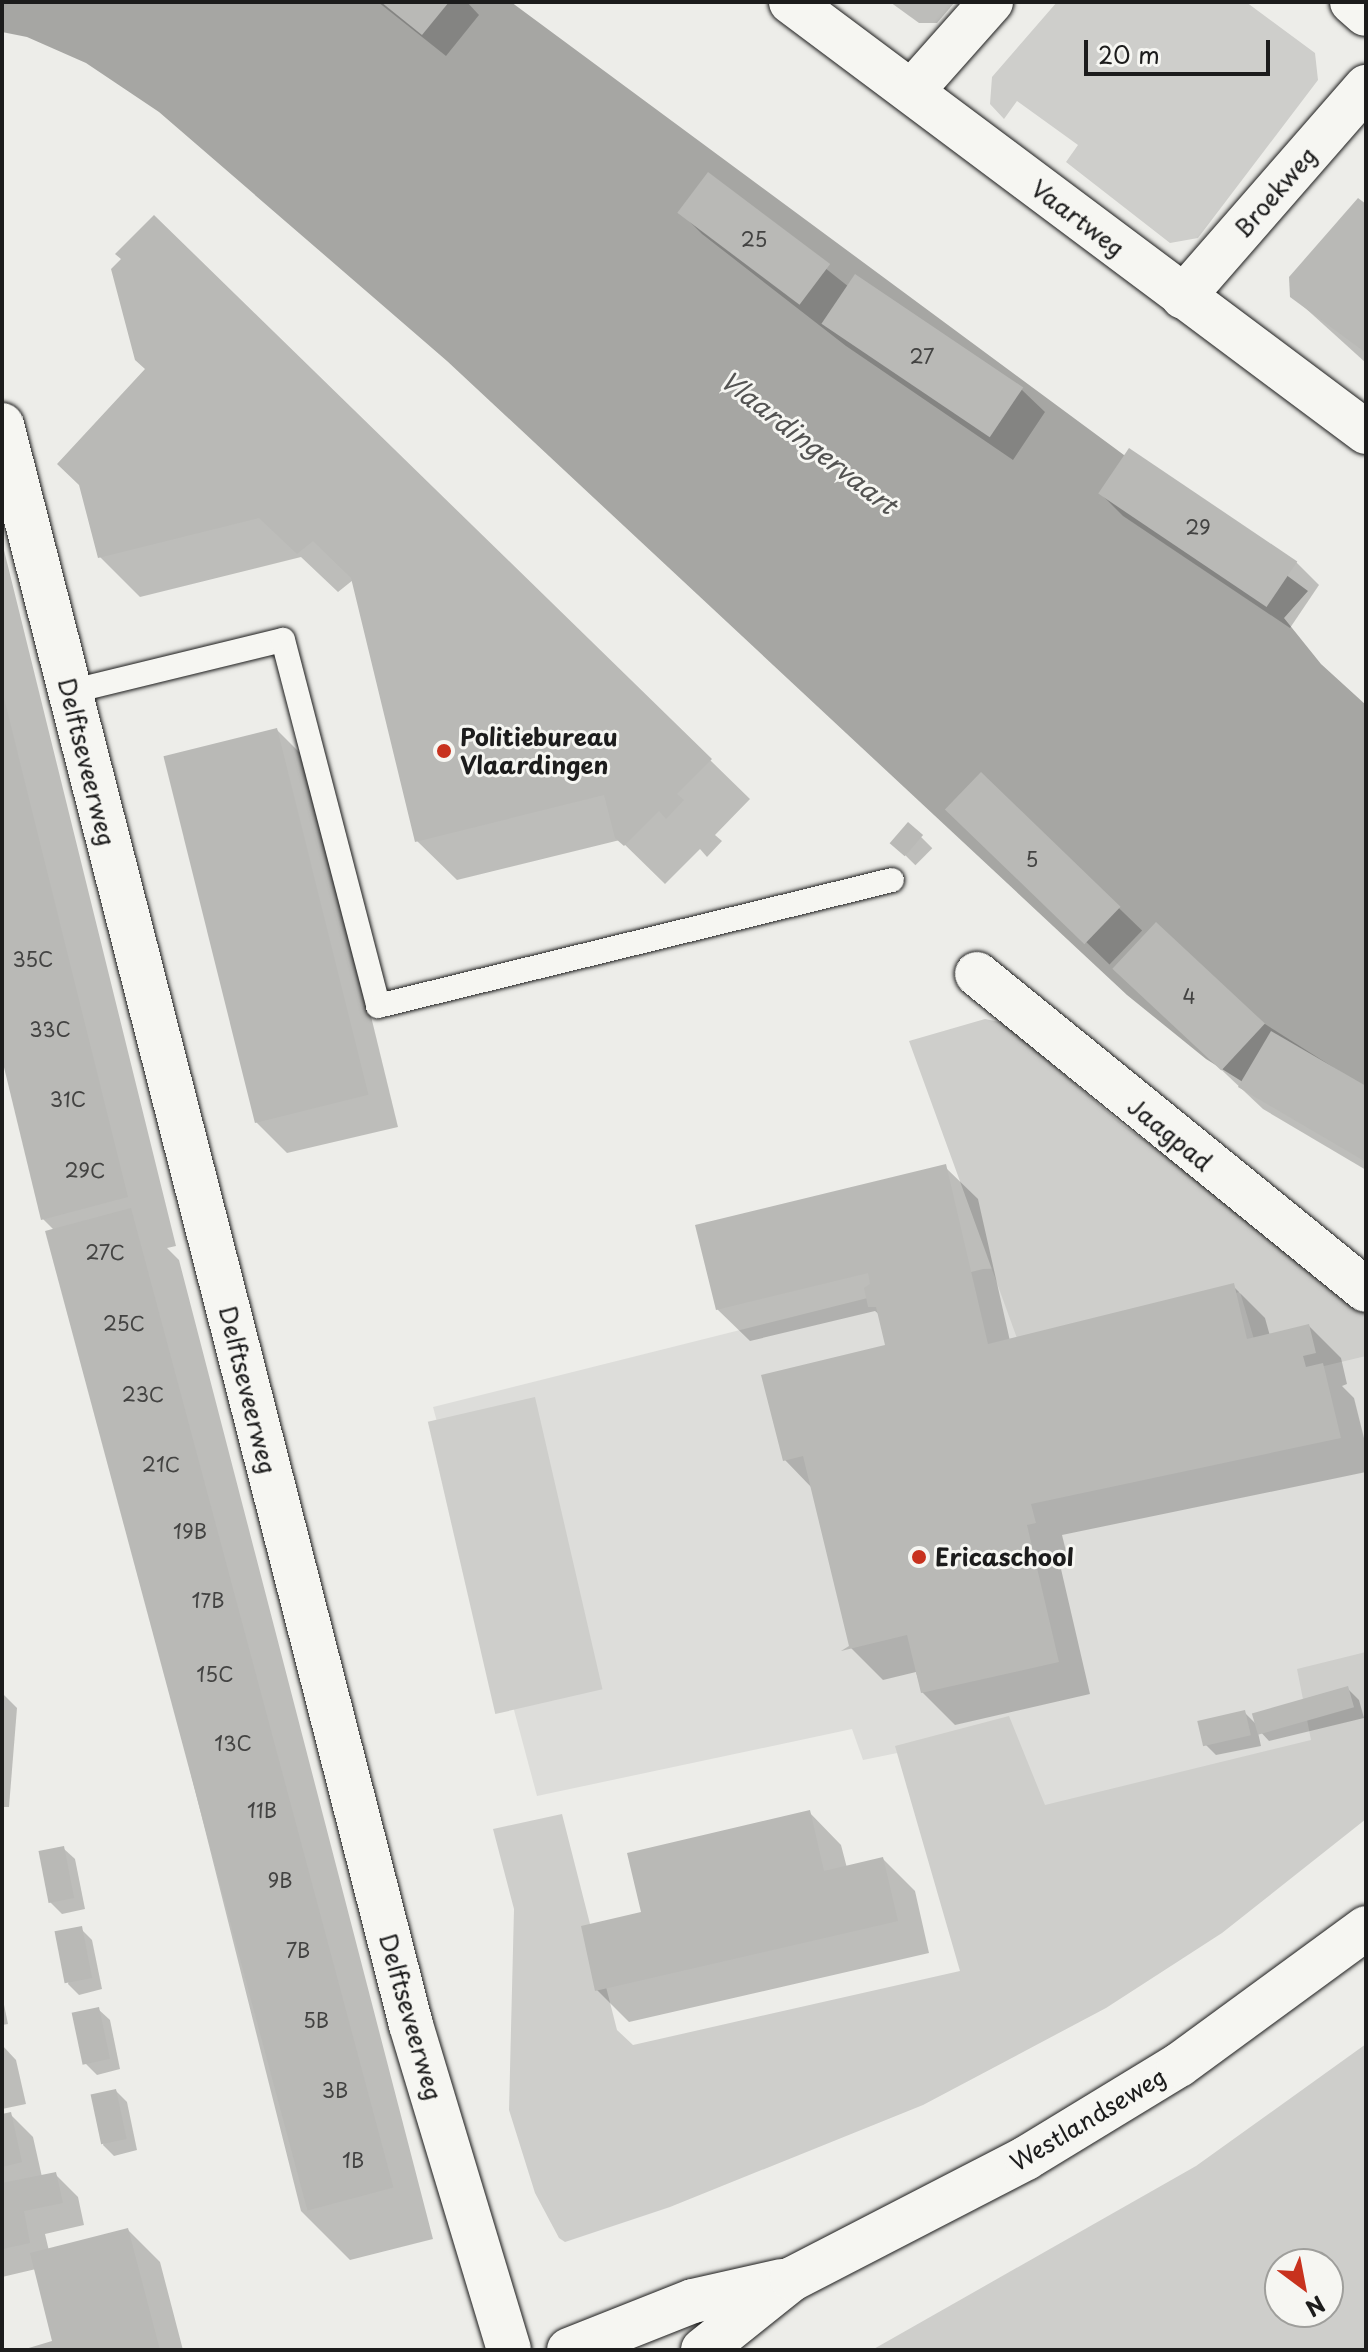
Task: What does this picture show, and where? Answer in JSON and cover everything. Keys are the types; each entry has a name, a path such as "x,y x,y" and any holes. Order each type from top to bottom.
{"street":[{"name":"Vaartweg","path":"791,2 1366,432"},
{"path":"912,91 991,2"},
{"path":"1352,2 1366,14"},
{"name":"Broekweg","path":"1183,297 1366,87"},
{"name":"Delftseveerweg","path":"2,425 411,2025 509,2350"},
{"name":"Jaagpad","path":"977,974 1366,1290"},
{"name":"Westlandseweg","path":"703,2350 792,2279 1026,2158 1179,2065 1366,1928"},
{"name":"Westlandseweg","path":"569,2350 693,2301 792,2279"}],"lane":[{"path":"69,692 283,640 378,1006 892,880"}],"shaded area":[{"path":"1057,2 1246,2 1315,53 1318,80 1198,238 1170,243 1066,162 1078,145 1017,101 1004,119 990,104 992,77"},
{"path":"985,1019 1004,1023 1123,1125 1226,1198 1366,1282 1366,1356 1266,1380 1240,1292 1018,1341 909,1041"},
{"name":"Ericaschool","path":"1276,1257 1366,1320 1366,1706 1324,1745 1038,1818 1005,1731 863,1760 852,1729 537,1796 433,1407 983,1269"},
{"path":"535,1397 602,1689 495,1714 428,1422"},
{"path":"1366,1652 1366,1819 1222,1933 1106,2008 923,2105 670,2207 565,2242 559,2238 535,2193 509,2110 514,1909 493,1829 562,1814 617,2030 633,2045 960,1971 895,1746 1009,1716 1045,1805 1311,1740 1297,1669"},
{"path":"1366,2044 1366,2350 872,2350 1196,2166"}],"water":[{"name":"Vlaardingervaart","path":"2,2 511,2 1308,591 1284,618 1321,664 1366,705 1366,1159 1206,1059 1127,995 447,361 159,112 86,63 27,37 2,32"}],"building":[{"path":"381,2 449,2 422,35"},
{"path":"708,172 830,264 799,305 677,213"},
{"path":"1358,198 1366,204 1366,353 1290,297 1289,277"},
{"path":"154,215 712,759 677,794 684,800 666,819 659,811 624,846 615,838 604,795 415,842 351,578 313,541 297,554 259,518 98,558 79,485 57,464 145,369 135,360 111,269 121,259 115,254"},
{"path":"855,274 1023,388 990,437 821,324"},
{"path":"1129,448 1297,562 1267,607 1098,494"},
{"path":"3,694 128,1197 41,1220 2,1059"},
{"path":"277,728 368,1095 255,1123 163,756"},
{"path":"981,772 1121,907 1084,944 945,809"},
{"path":"908,822 923,835 905,856 890,843"},
{"path":"1156,922 1265,1024 1221,1070 1112,969"},
{"path":"1271,1031 1366,1086 1366,1162 1238,1087"},
{"path":"946,1164 988,1344 1234,1283 1247,1339 1309,1324 1316,1353 1303,1356 1306,1367 1323,1363 1341,1438 1031,1504 1036,1523 1027,1525 1059,1662 921,1693 907,1635 841,1651 849,1646 803,1456 783,1461 761,1375 885,1345 876,1307 868,1307 864,1288 870,1284 868,1273 716,1310 695,1225"},
{"path":"131,1208 393,2187 307,2210 45,1231"},
{"path":"1348,1686 1354,1707 1258,1735 1252,1714"},
{"path":"1245,1710 1251,1735 1203,1746 1197,1721"},
{"path":"810,1810 824,1871 883,1857 898,1921 595,1991 581,1926 641,1912 627,1853"},
{"path":"64,1846 74,1898 49,1903 38,1851"},
{"path":"82,1926 92,1978 65,1983 55,1931"},
{"path":"99,2007 110,2059 83,2065 72,2013"},
{"path":"116,2089 127,2139 101,2144 91,2094"},
{"path":"11,2112 22,2162 2,2167 2,2114"},
{"path":"56,2172 63,2203 24,2211 30,2243 2,2249 2,2183"},
{"path":"128,2228 160,2350 22,2350 52,2341 30,2253"}],"place":[{"name":"Politiebureau Vlaardingen","path":"444,751"},
{"name":"Ericaschool","path":"919,1557"}]}
